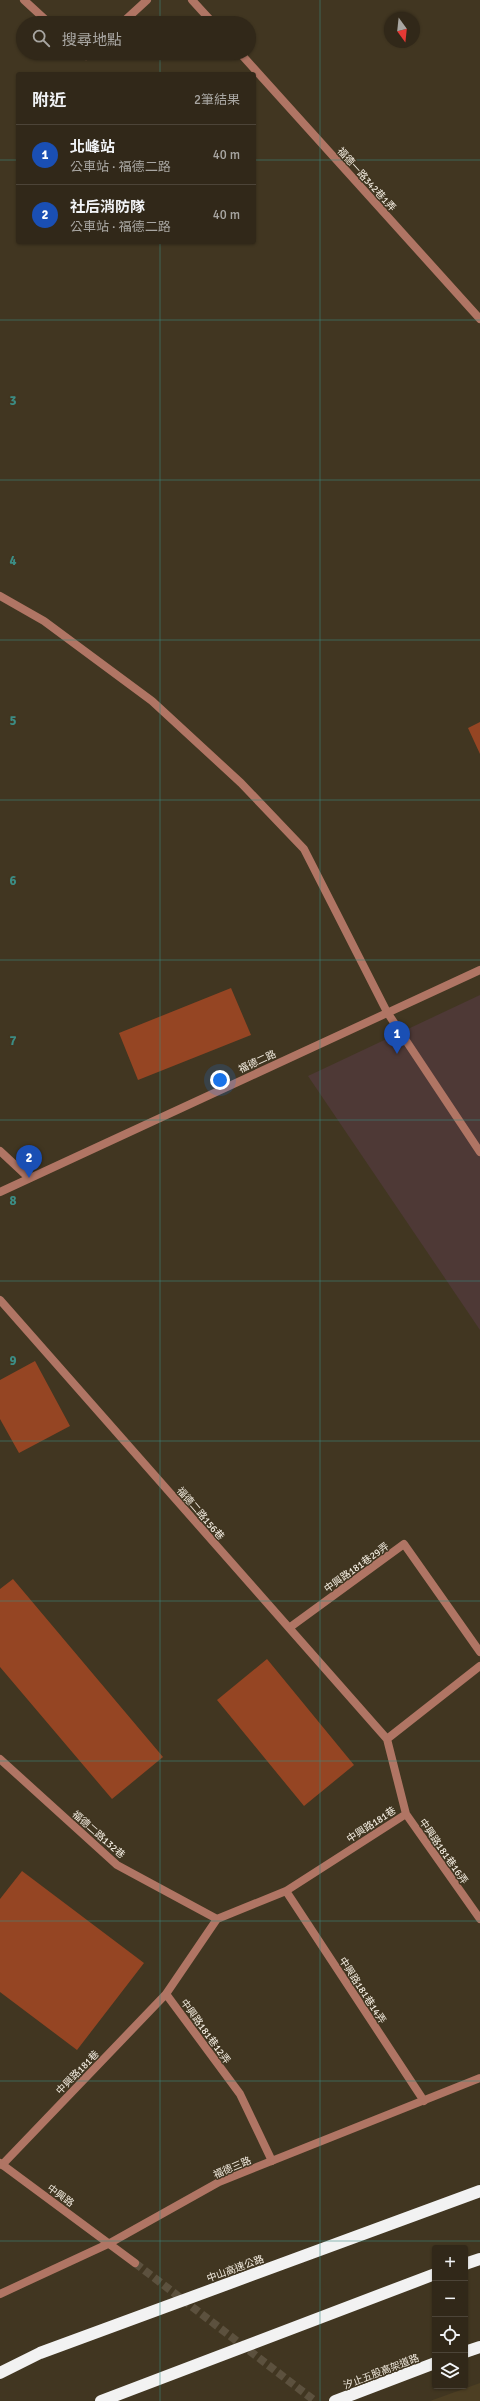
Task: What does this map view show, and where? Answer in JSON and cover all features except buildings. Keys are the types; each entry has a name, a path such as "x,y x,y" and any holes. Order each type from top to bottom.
{"highway":[{"name":"中山高速公路","path":"0,2373 47,2350 480,2191"},
{"path":"468,2263 480,2259"},
{"path":"101,2401 432,2275"},
{"path":"468,2351 480,2346"},
{"name":"汐止五股高架道路","path":"335,2401 432,2364"}],"street":[{"path":"24,0 42,16"},
{"path":"130,16 147,0"},
{"path":"192,0 207,16"},
{"name":"福德一路342巷1弄","path":"246,60 480,319"},
{"path":"0,596 44,621 152,701 241,783 304,849 387,1012 480,1152"},
{"name":"福德二路","path":"0,1192 480,970"},
{"path":"0,1151 29,1178"},
{"name":"福德二路156巷","path":"0,1300 387,1740"},
{"name":"中興路181巷29弄","path":"289,1628 404,1544 480,1652"},
{"path":"387,1740 480,1666"},
{"name":"中興路181巷","path":"217,1919 286,1891 406,1814 387,1740"},
{"name":"福德二路132巷","path":"0,1759 117,1865 217,1919"},
{"name":"中興路181巷16弄","path":"406,1814 480,1919"},
{"name":"中興路181巷14弄","path":"286,1891 424,2100"},
{"path":"166,1994 217,1919"},
{"name":"中興路181巷","path":"1,2164 166,1994"},
{"name":"中興路181巷12弄","path":"166,1994 240,2094 272,2161"},
{"name":"福德三路","path":"0,2294 110,2243 220,2182 480,2078"},
{"name":"中興路","path":"1,2164 110,2243 135,2263"}],"shaded area":[{"path":"480,995 480,1330 308,1076"},
{"path":"480,2383 480,2401 430,2401 463,2389 468,2389 468,2387"}],"tunnel":[{"path":"135,2263 315,2401"}],"place":[{"name":"北峰站","path":"397,1054"},
{"name":"社后消防隊","path":"29,1178"}]}
